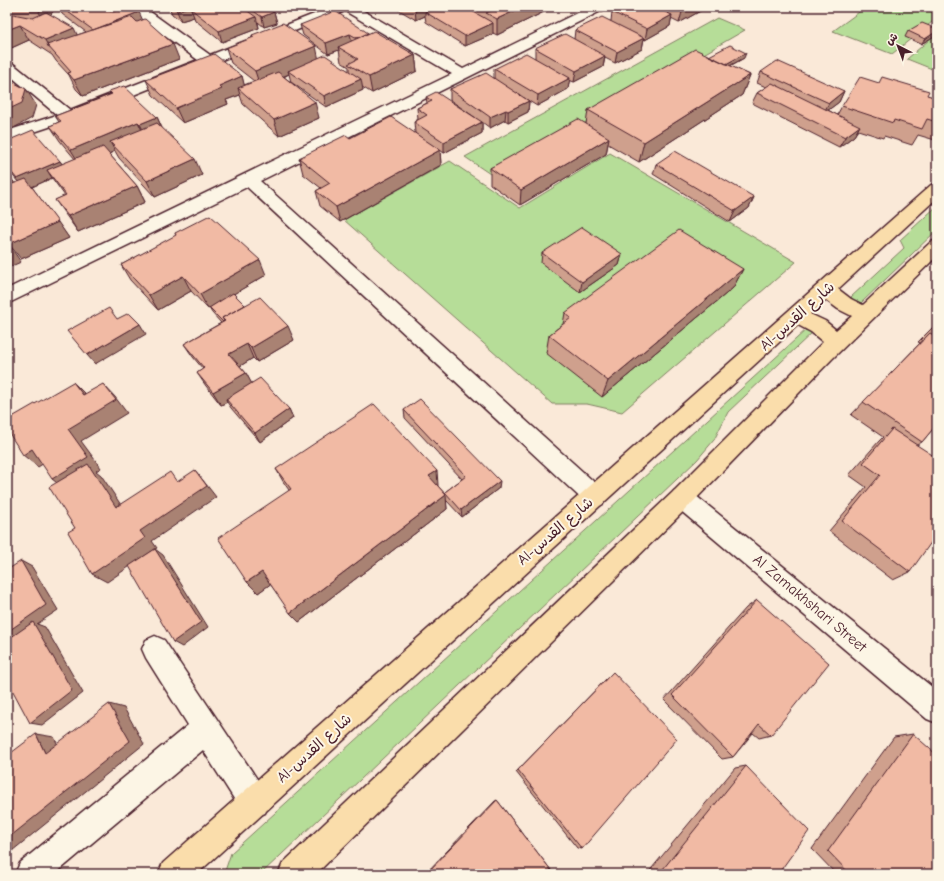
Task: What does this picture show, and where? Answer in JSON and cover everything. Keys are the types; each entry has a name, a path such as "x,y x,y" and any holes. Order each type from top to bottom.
{"main road":[{"name":"Al-شارع القدس","path":"174,874 937,189"},
{"path":"294,874 682,498 866,313 937,246"},
{"path":"827,289 835,299 852,309 866,313"},
{"path":"796,317 810,321 825,331 836,343"}],"street":[{"path":"130,7 144,14 209,61"},
{"path":"7,136 68,116 343,7"},
{"path":"348,7 462,74"},
{"path":"7,297 249,180 598,7"},
{"path":"7,66 68,116"},
{"path":"249,180 595,497"},
{"name":"Al Zamakhshari Street","path":"682,498 937,709"},
{"path":"155,649 254,802"},
{"path":"31,874 206,729"}],"green space":[{"path":"866,7 927,7 937,11 937,18 892,54 833,31"},
{"path":"717,18 745,30 493,176 465,157"},
{"path":"937,33 937,71 907,59"},
{"path":"610,153 796,262 622,412 587,404 552,404 344,220 450,161 520,208"},
{"path":"937,206 937,230 861,303 855,302 851,297 904,248 900,240"},
{"path":"807,329 814,331 728,412 714,440 697,460 261,874 224,874 231,853"}],"building":[{"path":"7,7 43,7 39,12 7,12"},
{"path":"61,7 106,7 113,12 125,7 132,7 139,12 93,30"},
{"path":"173,7 187,7 177,11"},
{"path":"198,7 242,7 256,17 219,31 191,9"},
{"path":"248,7 267,7 274,12 262,17"},
{"path":"437,7 465,7 493,23 465,36 425,12"},
{"path":"494,7 523,7 497,19 486,13 496,8"},
{"path":"623,7 654,7 672,15 647,29 612,12"},
{"path":"671,7 691,7 682,12"},
{"path":"335,11 368,33 357,38 350,34 326,43 300,25"},
{"path":"46,12 74,28 45,40 20,25 7,30 7,14 33,18"},
{"path":"132,17 137,22 145,19 173,44 74,80 68,73 71,72 47,45"},
{"path":"602,17 644,38 617,52 575,30"},
{"path":"283,23 316,46 255,71 226,48 254,37 252,35"},
{"path":"922,23 937,29 937,31 925,39 908,31"},
{"path":"374,31 415,55 369,77 348,64 358,59 338,47"},
{"path":"565,34 605,56 576,71 535,48"},
{"path":"730,45 746,53 726,64 709,56"},
{"path":"695,49 750,75 644,142 588,110"},
{"path":"526,53 570,78 538,95 494,69"},
{"path":"214,54 242,76 219,86 222,89 176,108 146,80"},
{"path":"325,55 361,79 324,96 288,71"},
{"path":"777,61 844,91 829,103 761,72"},
{"path":"278,72 315,102 274,120 238,88"},
{"path":"486,73 529,101 508,111 506,110 490,117 450,89"},
{"path":"860,77 879,83 882,77 929,91 927,95 937,98 937,122 927,119 922,129 894,120 893,123 842,106"},
{"path":"7,79 26,89 22,103 7,110"},
{"path":"772,83 860,126 845,137 757,93"},
{"path":"124,86 157,117 140,124 138,122 71,150 50,126 61,121 55,116 112,94 109,91"},
{"path":"436,92 482,122 444,142 414,122 427,115 417,108 432,101 426,97"},
{"path":"391,117 440,150 336,207 316,191 330,183 299,158 346,135 350,138"},
{"path":"578,119 609,138 521,190 490,168"},
{"path":"157,123 195,159 147,181 110,142"},
{"path":"33,130 60,161 17,179 7,167 7,141"},
{"path":"103,147 137,186 68,216 55,200 66,195 47,170"},
{"path":"675,151 754,197 735,211 656,164"},
{"path":"7,173 13,181 7,183"},
{"path":"26,179 58,222 9,244 7,241 7,186"},
{"path":"210,215 260,260 200,294 183,276 149,295 121,265 176,235 175,233"},
{"path":"582,227 622,254 582,282 542,253"},
{"path":"679,230 743,269 608,381 549,335 571,318 565,313"},
{"path":"233,293 245,305 222,318 224,321 223,322 209,308"},
{"path":"260,297 288,326 251,348 247,344 229,354 246,373 213,392 197,373 204,368 184,344 225,321 222,318"},
{"path":"109,308 117,319 129,313 140,324 87,355 67,331"},
{"path":"937,323 937,331 932,328"},
{"path":"930,333 937,337 937,424 922,442 863,402"},
{"path":"260,378 289,409 255,433 226,399"},
{"path":"73,382 83,395 103,384 116,400 68,429 88,457 52,479 32,449 23,455 7,430 7,420"},
{"path":"420,399 500,481 461,510 445,492 466,476 404,410"},
{"path":"374,404 437,471 429,476 446,495 290,613 262,572 247,582 218,538 291,489 276,469"},
{"path":"892,429 937,458 937,534 910,572 842,521 880,475 863,463"},
{"path":"88,464 116,507 170,472 177,482 195,470 207,486 140,531 145,538 92,574 68,532 75,528 49,487"},
{"path":"155,549 201,622 173,642 129,566"},
{"path":"21,561 46,605 7,632 7,570"},
{"path":"757,600 829,663 771,735 759,724 733,757 672,695"},
{"path":"33,622 72,690 30,723 7,680 7,640"},
{"path":"613,672 677,739 582,849 518,770"},
{"path":"109,704 130,741 7,839 7,756 36,734 45,753"},
{"path":"913,734 937,755 937,874 850,874 828,851"},
{"path":"746,766 809,831 778,874 659,874"},
{"path":"497,800 554,874 426,874"}]}
